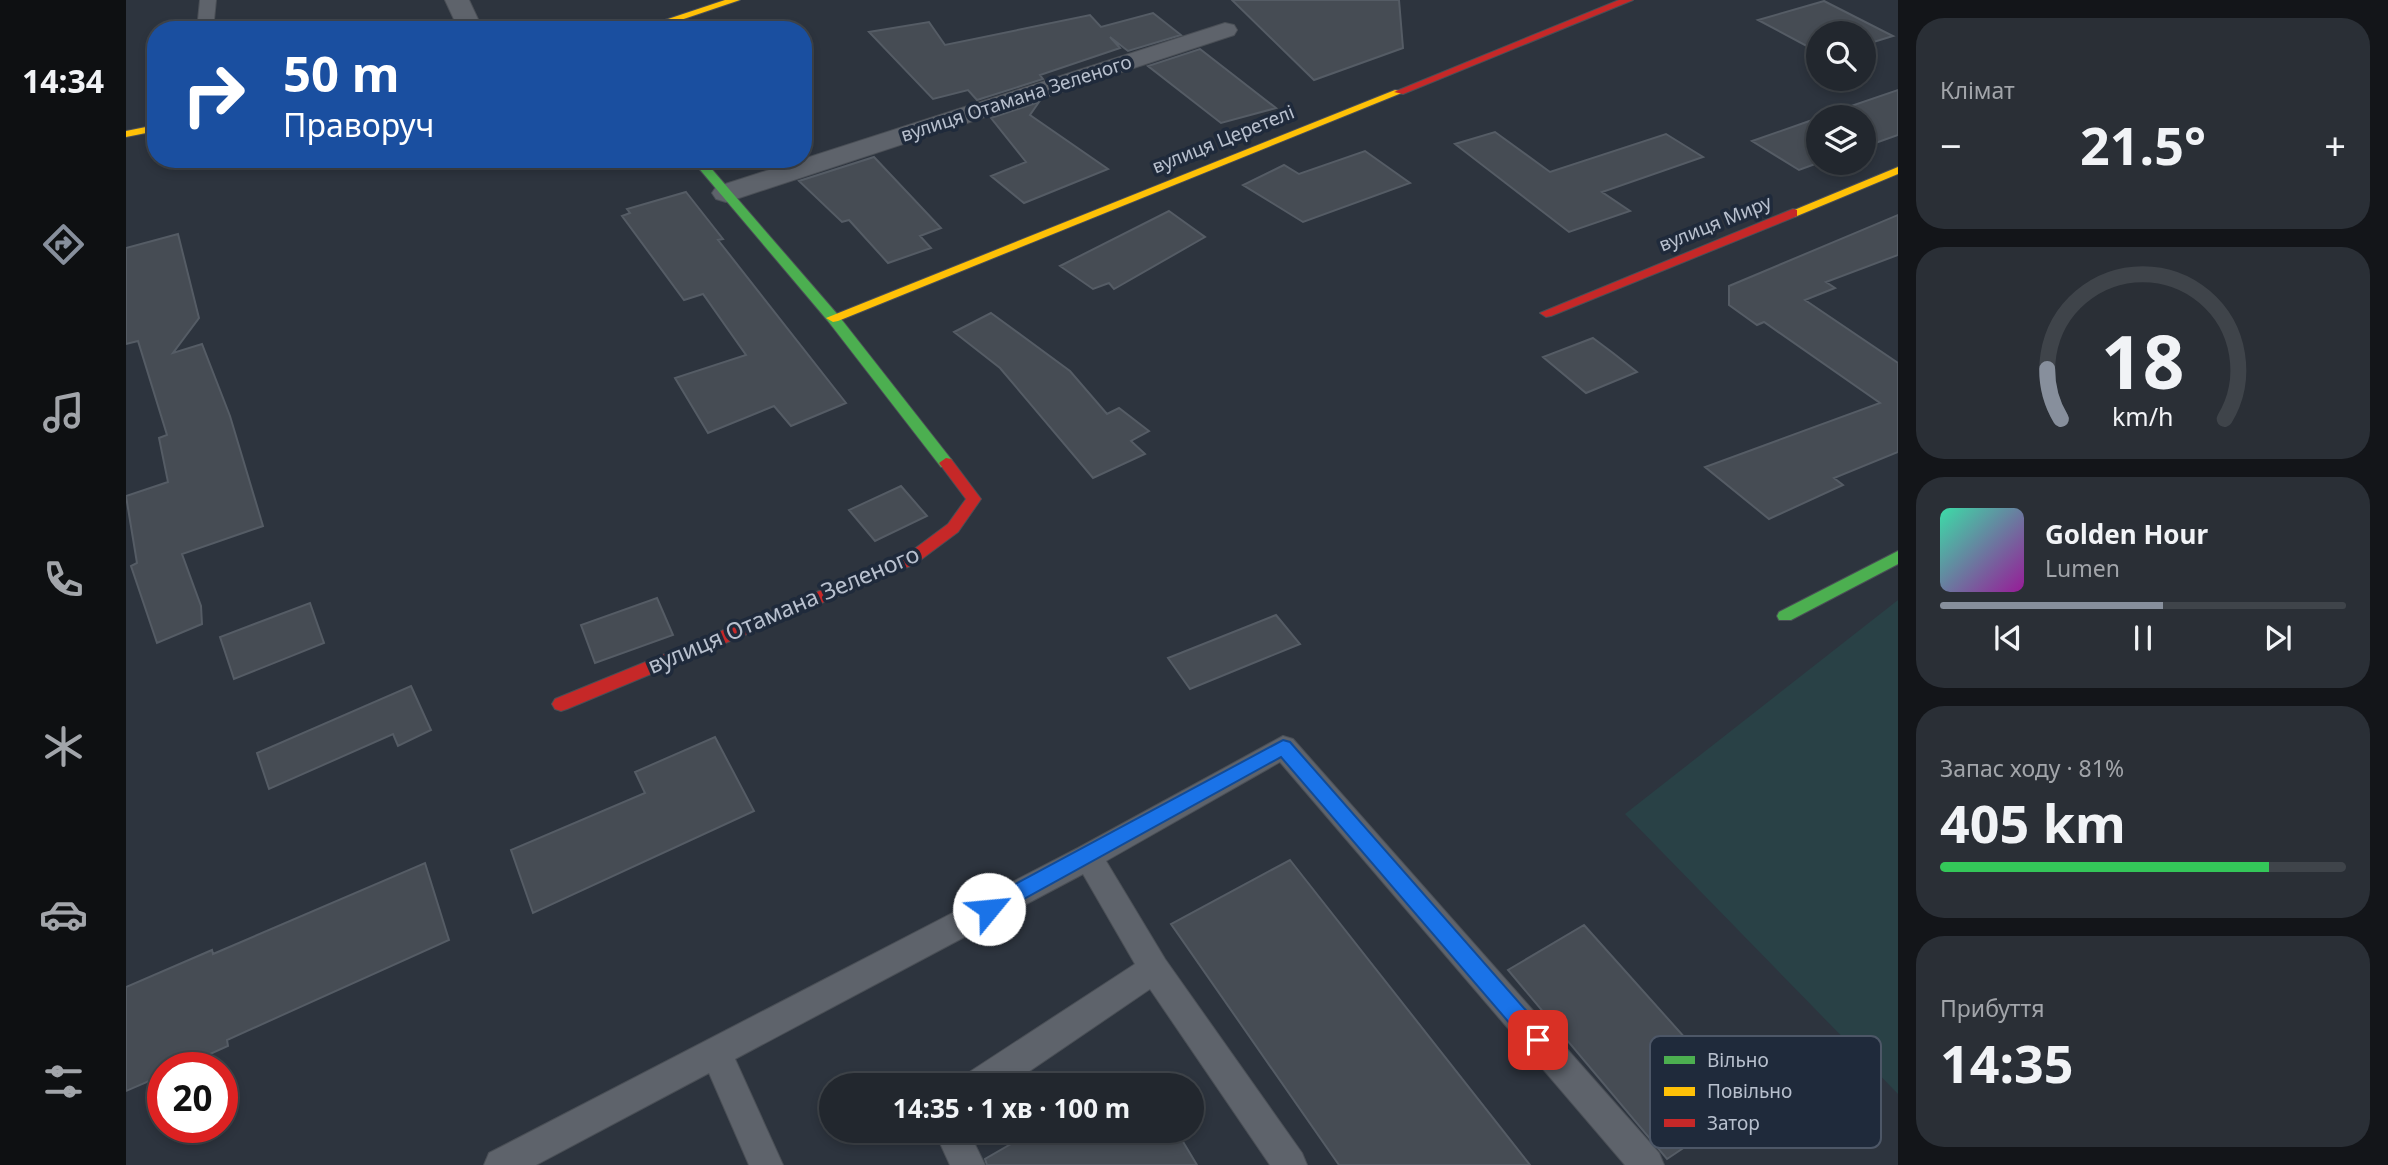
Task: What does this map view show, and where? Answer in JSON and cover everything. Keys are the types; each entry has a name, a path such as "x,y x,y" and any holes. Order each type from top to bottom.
{"street":[{"path":"457,0 467,21"},
{"path":"668,21 735,0"},
{"name":"вулиця Церетелі","path":"833,318 1628,0"},
{"name":"вулиця Отамана Зеленого","path":"812,165 1225,30"},
{"path":"126,134 147,130"},
{"name":"вулиця Отамана Зеленого","path":"561,704 910,560 953,528 974,499 833,318 705,168"},
{"name":"вулиця Отамана Зеленого","path":"726,193 803,168"},
{"name":"вулиця Миру","path":"1546,313 1898,170"},
{"path":"1785,616 1898,557"}],"lane":[{"path":"206,21 208,0"},
{"path":"501,1165 1088,856 1283,747 1647,1165"},
{"path":"1088,856 1154,969 1290,1165"},
{"path":"999,1073 1154,969"},
{"path":"716,1052 766,1165"},
{"path":"957,1143 968,1165"}],"green space":[{"path":"1898,600 1898,1094 1881,1077 1881,1036 1841,1036 1625,814"}],"building":[{"path":"1232,0 1399,0 1403,48 1314,80"},
{"path":"1824,1 1863,21 1806,21 1806,46 1758,20"},
{"path":"1153,13 1181,35 1128,51 1110,37 1120,48 1040,75 1043,79 977,100 968,90 933,99 869,32 929,22 945,45 1090,15 1101,27"},
{"path":"1876,27 1893,36 1876,41"},
{"path":"1200,49 1276,108 1221,123 1148,66"},
{"path":"1898,90 1898,135 1876,143 1876,105 1854,105"},
{"path":"1039,102 1030,115 1108,169 1024,203 991,176 1026,162 991,118"},
{"path":"1806,122 1806,167 1799,170 1752,141"},
{"path":"1495,132 1550,172 1666,134 1703,157 1602,192 1630,211 1569,232 1455,144"},
{"path":"1365,151 1410,183 1303,222 1243,185 1284,165 1299,174"},
{"path":"874,157 941,228 920,236 931,248 888,263 849,220 842,222 799,181"},
{"path":"686,192 723,239 718,240 846,403 791,426 774,406 708,433 675,378 746,355 703,294 684,300 622,216 630,213 627,209"},
{"path":"1169,211 1205,237 1114,289 1109,283 1093,289 1060,266"},
{"path":"1898,215 1898,255 1826,282 1835,288 1805,300 1898,363 1898,452 1834,478 1843,485 1769,519 1705,467 1880,403 1764,322 1757,325 1729,305 1729,286"},
{"path":"178,234 199,318 173,353 202,344 230,416 263,526 182,554 201,606 202,624 157,643 131,566 137,563 126,496 168,482 159,438 167,435 138,341 126,344 126,248"},
{"path":"991,313 1070,371 1107,414 1119,408 1149,431 1131,441 1145,454 1093,478 1000,368 954,332"},
{"path":"1593,338 1637,372 1586,393 1543,357"},
{"path":"901,486 927,516 875,541 849,510"},
{"path":"657,598 673,635 595,663 581,625"},
{"path":"310,603 324,643 234,679 220,637"},
{"path":"1276,615 1300,644 1190,689 1168,658"},
{"path":"411,686 431,730 398,746 393,734 269,789 257,753"},
{"path":"715,737 754,811 533,913 511,850 645,793 635,772"},
{"path":"1290,860 1530,1165 1339,1165 1171,924"},
{"path":"425,863 449,940 227,1040 228,1046 215,1052 147,1052 147,1082 126,1091 126,987 212,950 213,954"},
{"path":"1584,925 1683,1036 1650,1036 1650,1139 1508,970"},
{"path":"1013,1143 1184,1143 1197,1165 987,1165 985,1159"},
{"path":"1658,1148 1683,1148 1667,1159"}],"traffic: fast":[{"path":"705,168 833,318 946,463"},
{"path":"1785,616 1898,557"}],"traffic: slow":[{"path":"668,21 735,0"},
{"path":"833,318 1399,92"},
{"path":"126,134 147,130"},
{"path":"1793,213 1898,170"}],"traffic: jam":[{"path":"1399,92 1628,0"},
{"path":"1546,313 1793,213"},
{"path":"561,704 910,560 953,528 974,499 946,463"}],"route":[{"path":"989,909 1283,747 1538,1040"}]}
